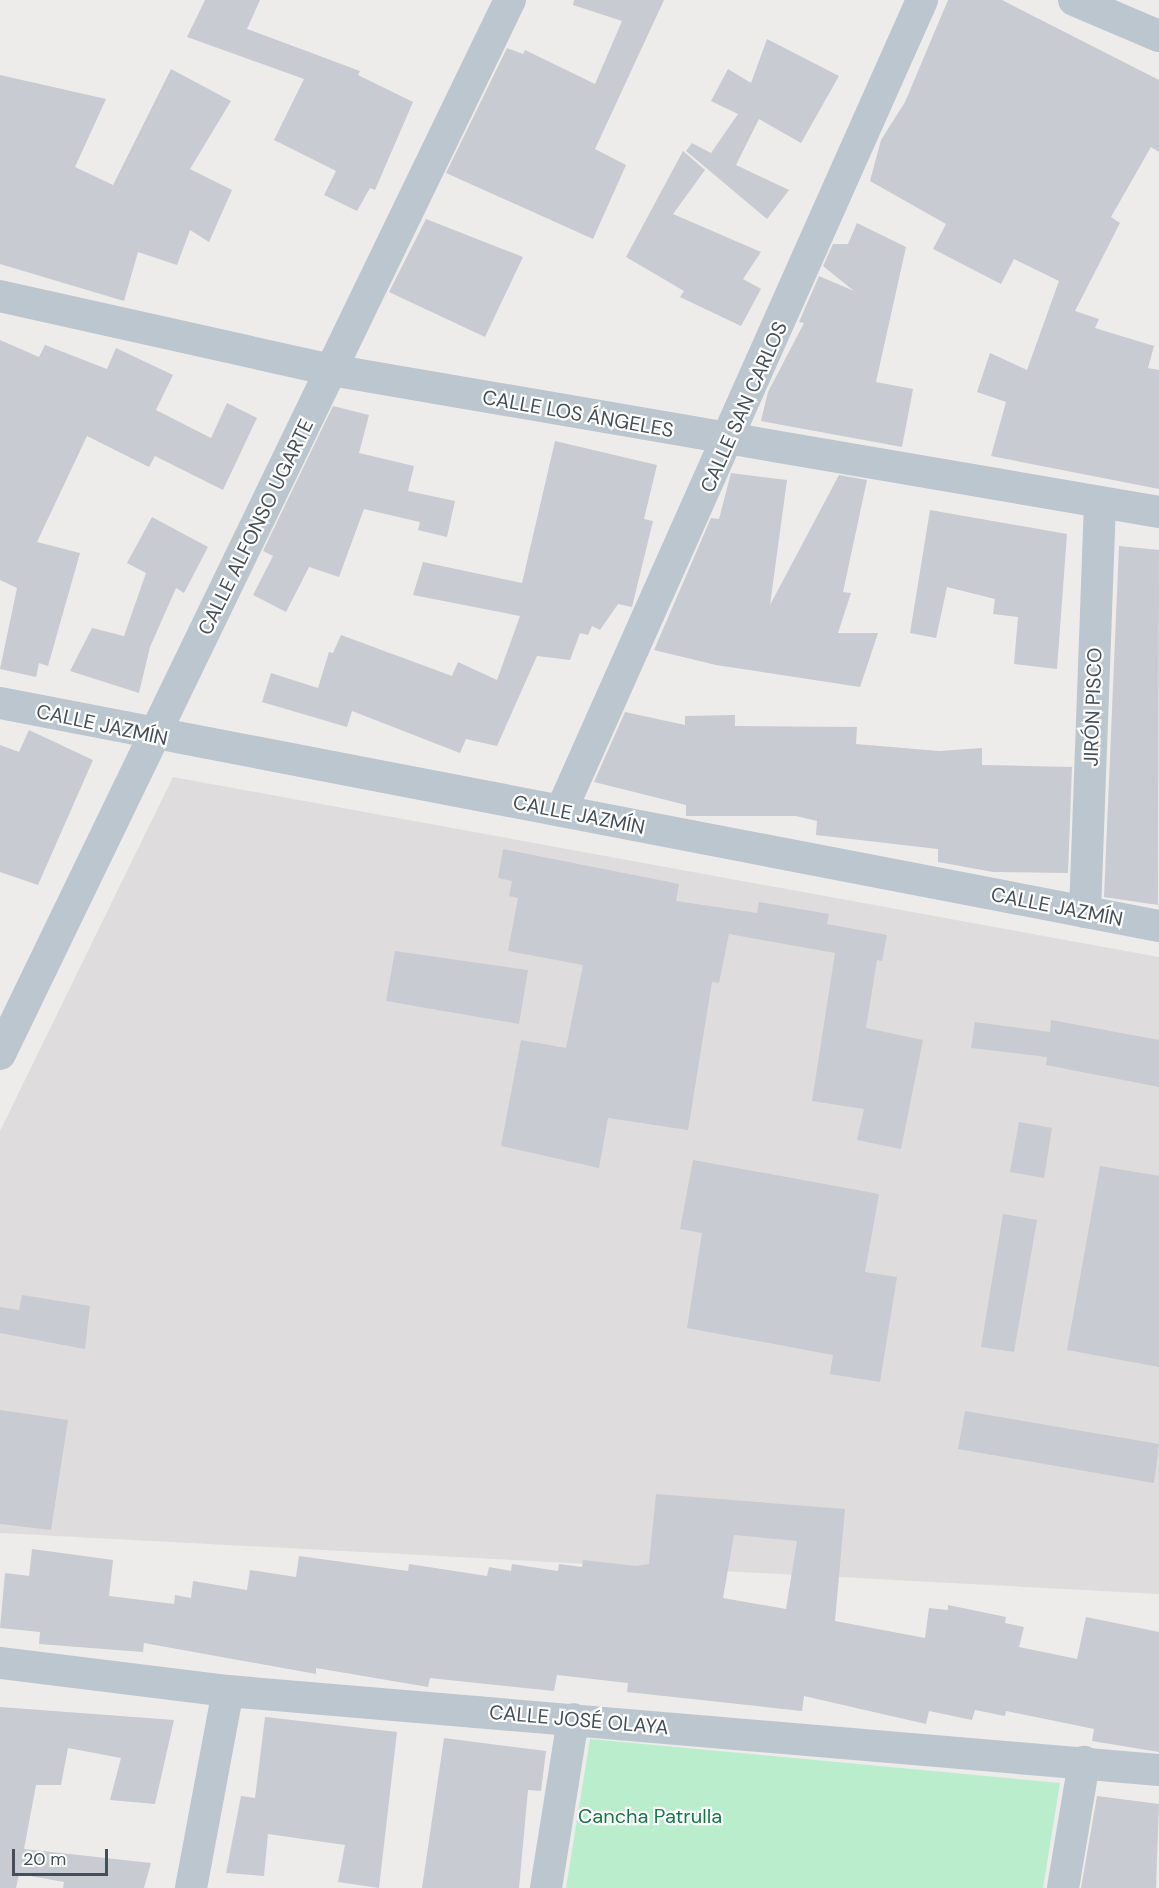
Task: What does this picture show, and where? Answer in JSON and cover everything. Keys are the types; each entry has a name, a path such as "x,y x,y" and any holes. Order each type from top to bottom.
{"street":[{"name":"CALLE ALFONSO UGARTE","path":"0,1054 156,737 510,0"},
{"name":"CALLE SAN CARLOS","path":"561,811 730,442 922,0"},
{"path":"1074,0 1159,36"},
{"name":"CALLE LOS ÁNGELES","path":"0,296 331,370 730,442 1159,512"},
{"name":"JIRÓN PISCO","path":"1085,912 1100,502"},
{"name":"CALLE JAZMÍN","path":"0,703 156,737 561,811 1159,926"},
{"name":"CALLE JOSÉ OLAYA","path":"0,1663 228,1691 1159,1770"},
{"path":"191,1888 228,1691"},
{"path":"546,1888 573,1719"},
{"path":"1063,1888 1084,1762"}],"shaded area":[{"path":"173,777 1159,957 1159,1594 0,1533 0,1131"}],"green space":[{"name":"Cancha Patrulla","path":"590,1739 1060,1783 1043,1888 566,1888"}],"building":[{"path":"205,0 260,0 247,29 360,71 358,75 413,102 375,190 370,188 357,211 324,195 336,171 274,140 304,79 187,37"},
{"path":"574,0 664,0 595,149 626,165 593,239 446,173 507,48 523,54 525,50 595,84 622,21 573,5"},
{"path":"948,0 1002,0 1159,80 1159,152 1151,147 1111,217 1120,223 1075,311 1099,319 1095,328 1154,346 1148,368 1159,370 1159,489 991,456 1006,402 977,392 990,353 1027,370 1059,281 1014,259 1001,284 933,249 946,224 870,181 881,140 905,102"},
{"path":"767,39 839,76 801,143 759,119 736,165 789,190 767,219 686,151 692,143 711,153 738,114 711,101 728,69 751,83"},
{"path":"171,69 231,101 190,169 232,190 209,242 190,230 177,265 138,252 124,301 0,264 0,75 106,99 75,167 113,185"},
{"path":"683,151 705,170 673,214 761,252 743,279 761,289 741,326 680,297 684,291 626,257"},
{"path":"426,219 523,257 485,337 389,292"},
{"path":"857,223 906,247 876,382 913,389 902,447 761,421 768,392 804,323 799,322 819,276 854,291 823,266 833,244 848,244"},
{"path":"0,340 39,357 45,345 107,369 116,348 173,375 156,410 211,438 227,403 257,418 223,490 155,456 149,467 87,436 37,542 80,553 48,666 39,663 36,677 0,669 17,588 0,580"},
{"path":"333,406 369,415 359,453 414,466 408,491 455,501 447,537 418,530 420,522 364,509 339,577 309,567 286,612 253,595 273,556 263,551"},
{"path":"555,441 657,465 644,519 653,521 632,607 618,604 600,630 592,626 588,635 580,633 570,660 537,656 497,746 466,739 460,753 352,711 347,727 262,702 271,673 318,688 329,652 333,653 341,635 452,676 458,662 497,680 520,616 413,595 423,562 522,583"},
{"path":"731,473 787,480 770,605 839,475 867,480 843,592 851,593 838,633 878,633 860,687 716,665 654,650 711,518 719,519"},
{"path":"930,510 1067,534 1057,669 1014,664 1018,617 993,614 995,599 947,587 936,638 910,633"},
{"path":"152,517 208,547 184,593 176,588 150,647 139,693 70,671 92,628 124,636 146,573 127,563"},
{"path":"1119,546 1159,550 1158,905 1104,897"},
{"path":"625,712 685,725 685,716 735,715 735,726 857,727 856,744 939,751 982,748 982,765 1072,767 1068,873 993,872 938,862 938,849 816,835 817,821 796,816 686,816 686,805 594,782"},
{"path":"29,730 93,760 38,885 0,872 0,745 19,752"},
{"path":"503,849 679,884 676,901 757,913 759,902 829,914 827,924 887,935 882,961 877,960 866,1028 923,1040 901,1149 857,1140 864,1109 812,1101 835,953 729,934 719,983 712,982 688,1130 608,1118 599,1168 501,1146 521,1040 566,1048 583,965 508,951 518,898 509,896 512,881 498,878"},
{"path":"395,951 528,970 519,1024 386,1001"},
{"path":"1051,1020 1159,1040 1159,1087 1046,1065 1047,1057 971,1048 975,1022 1050,1032"},
{"path":"1019,1122 1052,1128 1044,1178 1010,1172"},
{"path":"693,1160 879,1194 865,1272 897,1277 880,1382 830,1374 833,1355 687,1328 702,1233 680,1229"},
{"path":"1100,1166 1159,1176 1159,1367 1067,1350"},
{"path":"1003,1214 1037,1220 1014,1352 981,1347"},
{"path":"22,1295 90,1306 85,1349 0,1333 0,1307 19,1310"},
{"path":"0,1410 68,1420 51,1530 0,1524"},
{"path":"965,1411 1159,1444 1154,1483 958,1449"},
{"path":"656,1494 845,1509 835,1621 925,1638 929,1608 948,1610 948,1605 1006,1617 1005,1623 1024,1627 1019,1647 1077,1659 1086,1617 1159,1632 1159,1752 1092,1741 1094,1729 1006,1711 1005,1716 975,1710 972,1720 929,1711 926,1724 804,1696 802,1711 627,1692 628,1683 557,1675 554,1691 430,1678 428,1687 316,1668 316,1674 144,1643 143,1652 39,1644 40,1632 0,1628 5,1573 29,1576 32,1549 113,1560 109,1596 174,1604 175,1595 191,1598 193,1581 247,1590 250,1570 296,1577 299,1556 408,1571 409,1564 487,1576 489,1567 511,1571 512,1564 558,1571 559,1564 582,1567 583,1560 636,1566 649,1564","holes":["734,1535 797,1541 786,1609 723,1598"]},
{"path":"0,1707 174,1720 155,1804 110,1800 121,1758 68,1748 61,1785 36,1785 24,1849 151,1863 144,1888 63,1888 64,1882 19,1874 16,1888 0,1888"},
{"path":"265,1717 397,1732 379,1888 338,1882 345,1845 268,1834 264,1876 226,1873 241,1796 255,1798"},
{"path":"444,1738 546,1751 541,1791 528,1790 519,1888 422,1888"},
{"path":"1097,1796 1159,1804 1156,1888 1081,1888"}]}
